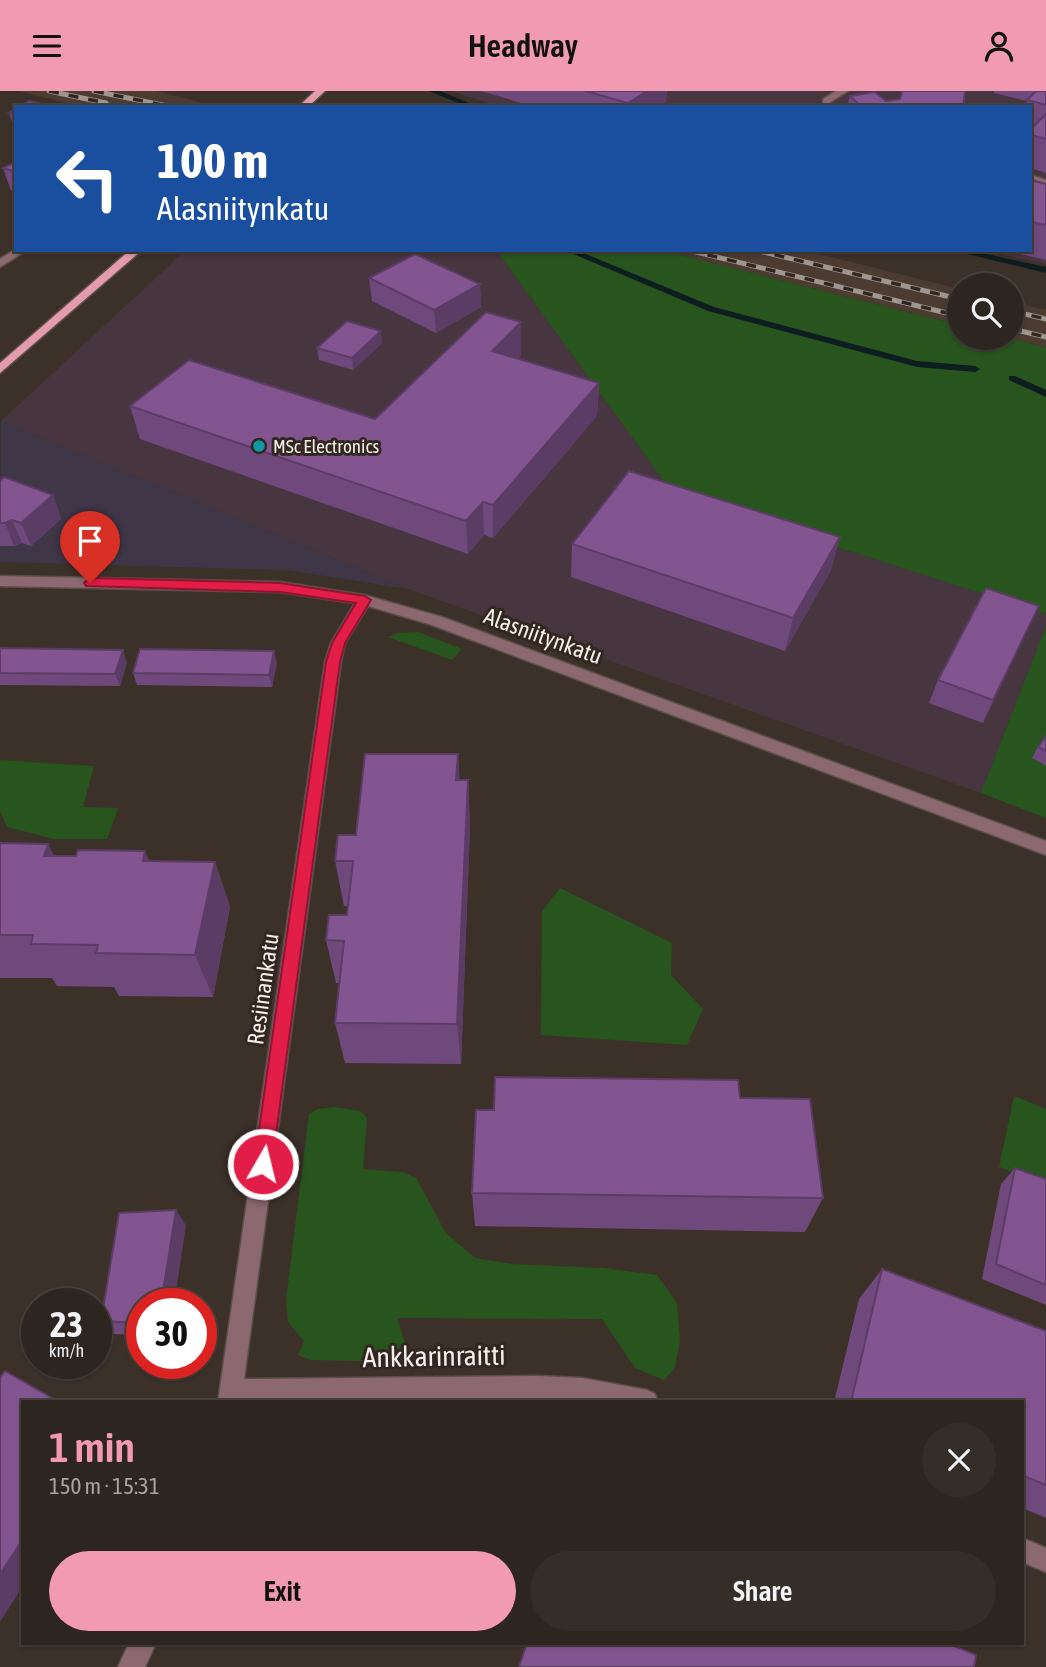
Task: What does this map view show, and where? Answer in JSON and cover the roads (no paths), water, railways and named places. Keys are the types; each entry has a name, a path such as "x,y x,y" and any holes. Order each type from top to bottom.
{"main road":[{"path":"304,105 320,91"},
{"path":"0,369 135,252"}],"street":[{"path":"827,101 844,91"},
{"path":"0,264 19,252"},
{"name":"Alasniitynkatu","path":"0,582 248,586 317,591 365,600 437,621 1046,848"},
{"name":"Resiinankatu","path":"230,1397 333,662 338,643 365,600"},
{"name":"Ankkarinraitti","path":"230,1397 538,1387 582,1389 637,1400"},
{"path":"1024,1551 1046,1560"},
{"path":"131,1667 142,1645"}],"waterway":[{"path":"433,91 470,105"},
{"path":"573,252 711,309 917,364 975,369"},
{"path":"964,252 1046,270"},
{"path":"1012,378 1046,394"}],"railway":[{"path":"49,91 106,103"},
{"path":"94,91 162,105"},
{"path":"696,252 947,313"},
{"path":"763,252 947,296"},
{"path":"1024,314 1046,319"},
{"path":"1024,332 1046,337"}],"place":[{"name":"MSc Electronics","path":"259,446"}]}
